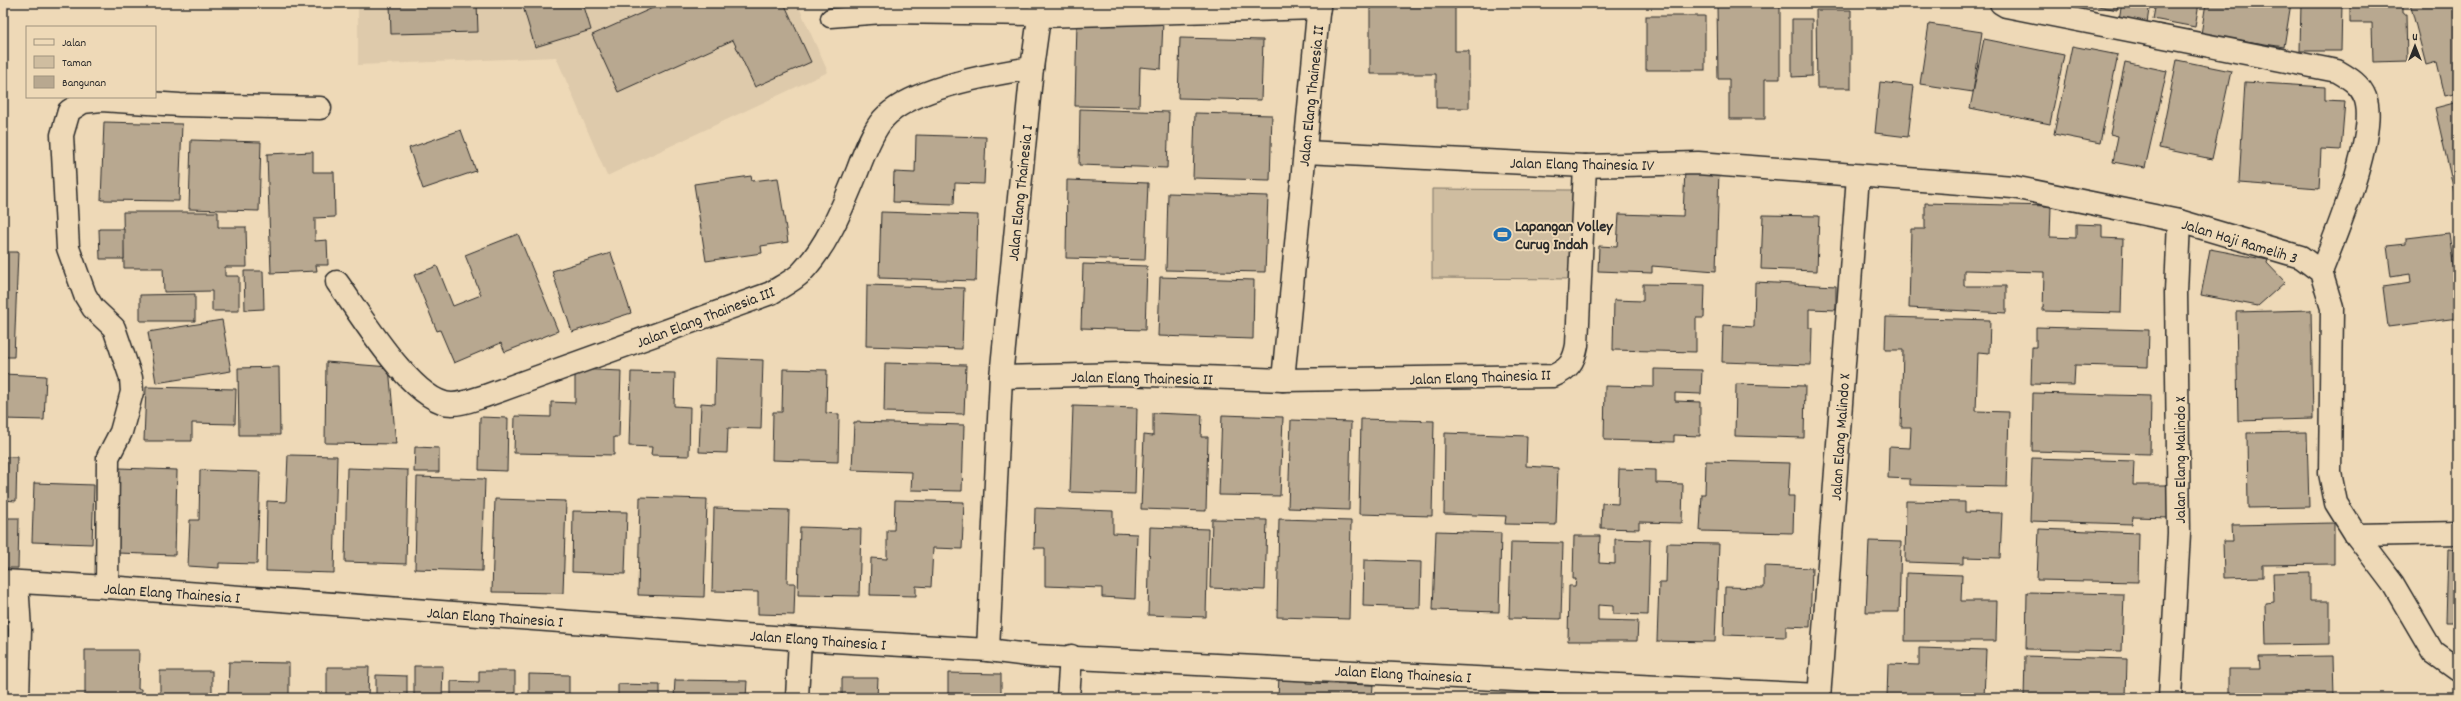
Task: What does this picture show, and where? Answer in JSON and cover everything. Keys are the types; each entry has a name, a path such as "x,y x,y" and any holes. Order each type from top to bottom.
{"street":[{"path":"2001,3 2006,6 2337,71 2355,82 2365,97 2369,118 2349,202 2321,272 2332,308 2330,473 2336,503 2356,535 2393,584 2434,652 2458,670"},
{"path":"1040,10 1319,5"},
{"name":"Jalan Elang Thainesia II","path":"1283,380 1319,5"},
{"name":"Jalan Elang Thainesia I","path":"988,650 1001,377 1032,68 1040,10"},
{"name":"Jalan Elang Thainesia III","path":"338,282 394,364 434,399 452,404 485,396 771,293 800,274 818,254 841,211 865,153 880,122 895,110 923,95 979,76 1032,68"},
{"path":"107,587 108,457 121,432 132,392 131,378 114,328 93,308 85,295 68,248 62,135 69,111 83,102 101,100 180,105 320,108"},
{"name":"Jalan Elang Thainesia IV","path":"1305,152 1585,166 1698,163 1858,176"},
{"name":"Jalan Elang Thainesia II","path":"1001,377 1122,374 1283,380 1553,376 1566,370 1574,360 1577,345 1585,166"},
{"name":"Jalan Haji Ramelih 3","path":"1858,176 2013,187 2179,221 2301,256 2321,272"},
{"name":"Jalan Elang Malindo X","path":"1819,696 1858,176"},
{"name":"Jalan Elang Malindo X","path":"2170,698 2179,532 2176,292 2179,221"},
{"path":"2356,535 2458,533"},
{"path":"10,582 20,630 18,698"},
{"name":"Jalan Elang Thainesia I","path":"10,582 107,587 800,639 988,650 1036,656 1071,656 1819,696"},
{"path":"796,698 800,639"},
{"path":"1068,698 1071,656"}],"lane":[{"path":"830,18 883,14 1040,10"}],"shaded area":[{"path":"358,3 797,3 828,72 607,176 556,57 358,65"}],"green space":[{"name":"Lapangan Volley Curug Indah","path":"1432,189 1573,190 1573,279 1432,278"}],"building":[{"path":"390,3 477,3 478,32 391,34"},
{"path":"522,3 583,3 591,30 535,47"},
{"path":"664,3 784,3 811,62 755,87 733,40 618,92 592,35"},
{"path":"1370,3 1455,3 1455,51 1469,51 1469,108 1436,108 1436,74 1370,74"},
{"path":"1565,3 1696,3 1696,5 1565,5"},
{"path":"1717,3 1780,3 1780,79 1765,79 1765,119 1729,119 1729,79 1718,79"},
{"path":"2084,3 2118,3 2117,10"},
{"path":"2122,3 2150,3 2147,23 2119,19"},
{"path":"2156,3 2199,3 2195,27 2153,19"},
{"path":"2206,3 2291,3 2284,47 2201,34"},
{"path":"2301,3 2342,3 2341,51 2300,51"},
{"path":"2350,3 2403,3 2403,14 2406,14 2407,61 2373,62 2372,23 2350,23"},
{"path":"2410,3 2458,3 2458,93 2445,96 2437,62 2426,65"},
{"path":"1816,10 1851,10 1851,88 1817,88"},
{"path":"1646,16 1705,16 1705,70 1646,70"},
{"path":"1792,19 1812,19 1812,76 1792,77"},
{"path":"1163,21 1161,69 1140,67 1139,107 1075,106 1077,22"},
{"path":"1929,24 1982,32 1973,92 1920,84"},
{"path":"1180,38 1263,40 1261,100 1178,98"},
{"path":"1984,39 2064,55 2050,124 1970,108"},
{"path":"2072,46 2118,55 2100,143 2054,134"},
{"path":"2177,60 2231,71 2212,159 2159,148"},
{"path":"2125,62 2167,71 2145,168 2113,162 2118,136 2110,134"},
{"path":"1880,82 1914,86 1908,137 1875,133"},
{"path":"2245,82 2325,87 2325,100 2345,101 2341,150 2321,149 2319,189 2239,183"},
{"path":"2458,102 2458,208 2435,108"},
{"path":"1080,109 1169,112 1167,168 1079,165"},
{"path":"1195,113 1272,115 1270,180 1193,178"},
{"path":"104,122 182,124 179,201 101,200"},
{"path":"461,130 476,171 423,189 409,148"},
{"path":"916,135 986,137 984,184 955,183 954,204 893,202 894,172 915,173"},
{"path":"191,140 261,142 259,211 189,209"},
{"path":"313,152 313,172 334,172 335,217 315,218 315,241 327,240 328,265 316,265 317,271 271,273 267,154"},
{"path":"1685,169 1719,170 1716,271 1652,266 1652,273 1598,271 1599,246 1617,247 1619,214 1683,216"},
{"path":"751,176 752,181 778,178 788,242 761,246 762,253 706,261 694,184"},
{"path":"1067,180 1148,183 1145,260 1066,258"},
{"path":"1168,193 1268,196 1265,272 1166,270"},
{"path":"1925,203 2051,206 2050,237 2076,238 2076,224 2102,225 2102,238 2123,239 2121,313 2043,311 2044,272 1964,270 1964,286 2006,286 2006,313 1909,308 1911,229 1925,229"},
{"path":"123,212 218,212 218,227 246,227 247,267 225,267 225,276 239,276 239,311 212,311 212,291 164,292 163,268 124,268"},
{"path":"881,212 978,215 976,281 879,278"},
{"path":"1763,215 1819,216 1817,271 1761,269"},
{"path":"99,229 124,229 124,259 100,259"},
{"path":"2449,233 2455,278 2458,278 2458,318 2388,327 2383,287 2411,283 2410,274 2391,277 2387,246 2406,244 2406,238"},
{"path":"518,234 558,331 505,352 501,343 454,363 440,330 437,331 414,275 437,266 453,306 481,295 465,255"},
{"path":"2210,249 2268,260 2267,263 2285,282 2258,306 2201,295"},
{"path":"3,252 18,252 14,357 3,357"},
{"path":"611,253 631,313 572,332 552,271"},
{"path":"1083,264 1147,266 1145,330 1081,328"},
{"path":"244,271 263,271 264,309 245,310"},
{"path":"1160,277 1254,280 1253,339 1158,336"},
{"path":"1755,282 1836,286 1836,310 1809,309 1809,328 1812,328 1811,365 1722,362 1723,325 1754,327"},
{"path":"1643,284 1705,285 1704,318 1696,318 1696,352 1613,350 1614,300 1643,301"},
{"path":"867,285 964,288 962,349 866,346"},
{"path":"195,294 195,321 140,321 140,295"},
{"path":"2311,310 2313,419 2238,421 2236,312"},
{"path":"1886,317 1990,320 1989,353 1978,352 1976,411 2009,412 2007,487 1910,485 1910,479 1888,478 1889,447 1910,448 1911,427 1901,427 1903,350 1885,350"},
{"path":"222,320 231,371 156,383 148,332"},
{"path":"2036,327 2149,330 2148,367 2075,365 2074,385 2031,384 2032,347 2036,347"},
{"path":"716,358 763,360 761,429 728,428 727,453 699,452 701,403 715,404"},
{"path":"326,362 389,367 396,444 325,443"},
{"path":"885,363 966,365 964,414 884,412"},
{"path":"279,367 280,435 239,435 238,368"},
{"path":"575,369 621,371 619,437 614,437 614,455 514,453 515,416 551,417 551,402 575,403"},
{"path":"783,369 827,370 826,413 839,414 838,462 772,460 773,412 782,412"},
{"path":"1654,369 1702,370 1701,394 1675,393 1675,401 1700,402 1700,436 1674,435 1674,442 1604,440 1605,386 1654,387"},
{"path":"631,372 675,373 674,406 690,407 689,456 651,455 652,447 629,446"},
{"path":"3,374 46,376 44,420 3,419"},
{"path":"1736,384 1805,386 1804,438 1735,436"},
{"path":"146,387 236,389 235,424 192,423 192,441 144,441"},
{"path":"2033,393 2151,396 2150,454 2032,451"},
{"path":"1073,406 1137,408 1135,494 1070,492"},
{"path":"1153,413 1202,415 1201,437 1208,437 1206,511 1141,509 1144,435 1153,436"},
{"path":"1222,415 1283,417 1280,496 1219,495"},
{"path":"480,417 508,418 507,471 479,470"},
{"path":"1361,419 1434,421 1432,516 1359,514"},
{"path":"1291,420 1351,422 1349,510 1288,508"},
{"path":"854,422 964,425 962,491 911,490 912,472 852,470"},
{"path":"2307,432 2309,507 2248,508 2247,433"},
{"path":"1445,433 1527,436 1526,466 1558,468 1556,525 1505,524 1506,516 1444,514"},
{"path":"415,447 439,448 439,472 414,472"},
{"path":"288,455 337,456 334,573 266,571 267,501 286,502"},
{"path":"3,457 17,457 16,501 3,500"},
{"path":"2032,458 2134,461 2133,485 2171,485 2170,518 2133,517 2132,524 2030,521"},
{"path":"1706,461 1790,463 1788,496 1794,496 1793,533 1700,531 1702,494 1705,494"},
{"path":"119,468 177,470 175,555 117,553"},
{"path":"347,468 408,470 406,564 345,562"},
{"path":"1619,469 1656,470 1656,483 1683,484 1682,523 1639,522 1639,529 1601,528 1602,503 1618,504"},
{"path":"200,470 260,472 257,564 219,563 219,568 188,566 190,520 199,520"},
{"path":"417,477 485,479 482,571 415,569"},
{"path":"34,483 94,485 92,544 32,542"},
{"path":"640,497 707,499 704,597 638,595"},
{"path":"495,499 566,501 563,593 492,592"},
{"path":"895,500 964,502 962,549 933,548 931,587 916,586 916,596 870,595 871,558 887,559 887,530 894,530"},
{"path":"1906,501 1965,502 1965,512 2002,513 2000,558 1963,557 1963,564 1905,562"},
{"path":"714,508 789,510 787,583 795,583 794,615 758,614 758,592 712,591"},
{"path":"1035,508 1113,511 1113,533 1137,534 1135,599 1102,597 1102,588 1045,586 1045,548 1034,548"},
{"path":"573,511 627,512 625,574 572,572"},
{"path":"3,518 19,518 18,568 3,568"},
{"path":"1212,519 1267,520 1265,590 1210,588"},
{"path":"1279,519 1351,521 1349,619 1277,617"},
{"path":"2334,523 2334,564 2263,565 2263,577 2224,578 2223,541 2233,541 2232,525"},
{"path":"800,527 861,529 859,596 798,595"},
{"path":"1150,527 1208,529 1206,617 1148,615"},
{"path":"2039,529 2139,533 2138,582 2037,580"},
{"path":"1436,531 1501,533 1499,612 1433,610"},
{"path":"1574,536 1600,536 1599,563 1615,564 1615,539 1650,540 1648,615 1613,614 1613,606 1598,605 1598,620 1638,621 1637,641 1568,641 1569,586 1575,586 1576,579 1573,579"},
{"path":"1869,541 1901,542 1899,612 1866,612"},
{"path":"1511,542 1563,543 1561,619 1509,618"},
{"path":"1667,543 1719,544 1715,642 1657,641 1659,583 1666,583"},
{"path":"2448,549 2458,550 2458,622 2446,622"},
{"path":"1364,560 1421,562 1420,608 1363,606"},
{"path":"1764,566 1812,568 1810,627 1786,626 1786,637 1724,635 1725,587 1764,588"},
{"path":"2310,572 2310,601 2330,601 2330,644 2266,645 2265,603 2274,602 2273,573"},
{"path":"1906,573 1962,575 1961,601 1997,601 1996,641 1905,641"},
{"path":"2027,592 2124,594 2122,651 2026,649"},
{"path":"1919,648 1986,650 1984,698 1887,698 1888,664 1919,665"},
{"path":"85,650 139,650 138,689 141,689 141,698 85,698"},
{"path":"2025,656 2127,659 2126,698 2024,698"},
{"path":"2333,656 2334,698 2229,698 2229,669 2260,669 2259,657"},
{"path":"229,662 289,663 289,698 228,698"},
{"path":"414,666 443,666 442,698 414,698"},
{"path":"327,667 369,667 368,698 327,698"},
{"path":"160,671 212,671 212,698 160,698"},
{"path":"479,671 515,671 515,698 451,698 451,681 479,682"},
{"path":"948,673 1001,674 1001,696 1032,698 948,698"},
{"path":"529,674 569,675 569,698 529,698"},
{"path":"376,675 407,676 407,698 376,698"},
{"path":"1279,676 1306,677 1306,683 1373,685 1372,698 1278,698"},
{"path":"842,678 878,678 877,698 842,698"},
{"path":"675,680 747,681 746,698 674,698"},
{"path":"618,684 660,685 660,698 618,698"}],"place":[{"name":"Lapangan Volley Curug Indah","path":"1502,234"}]}
